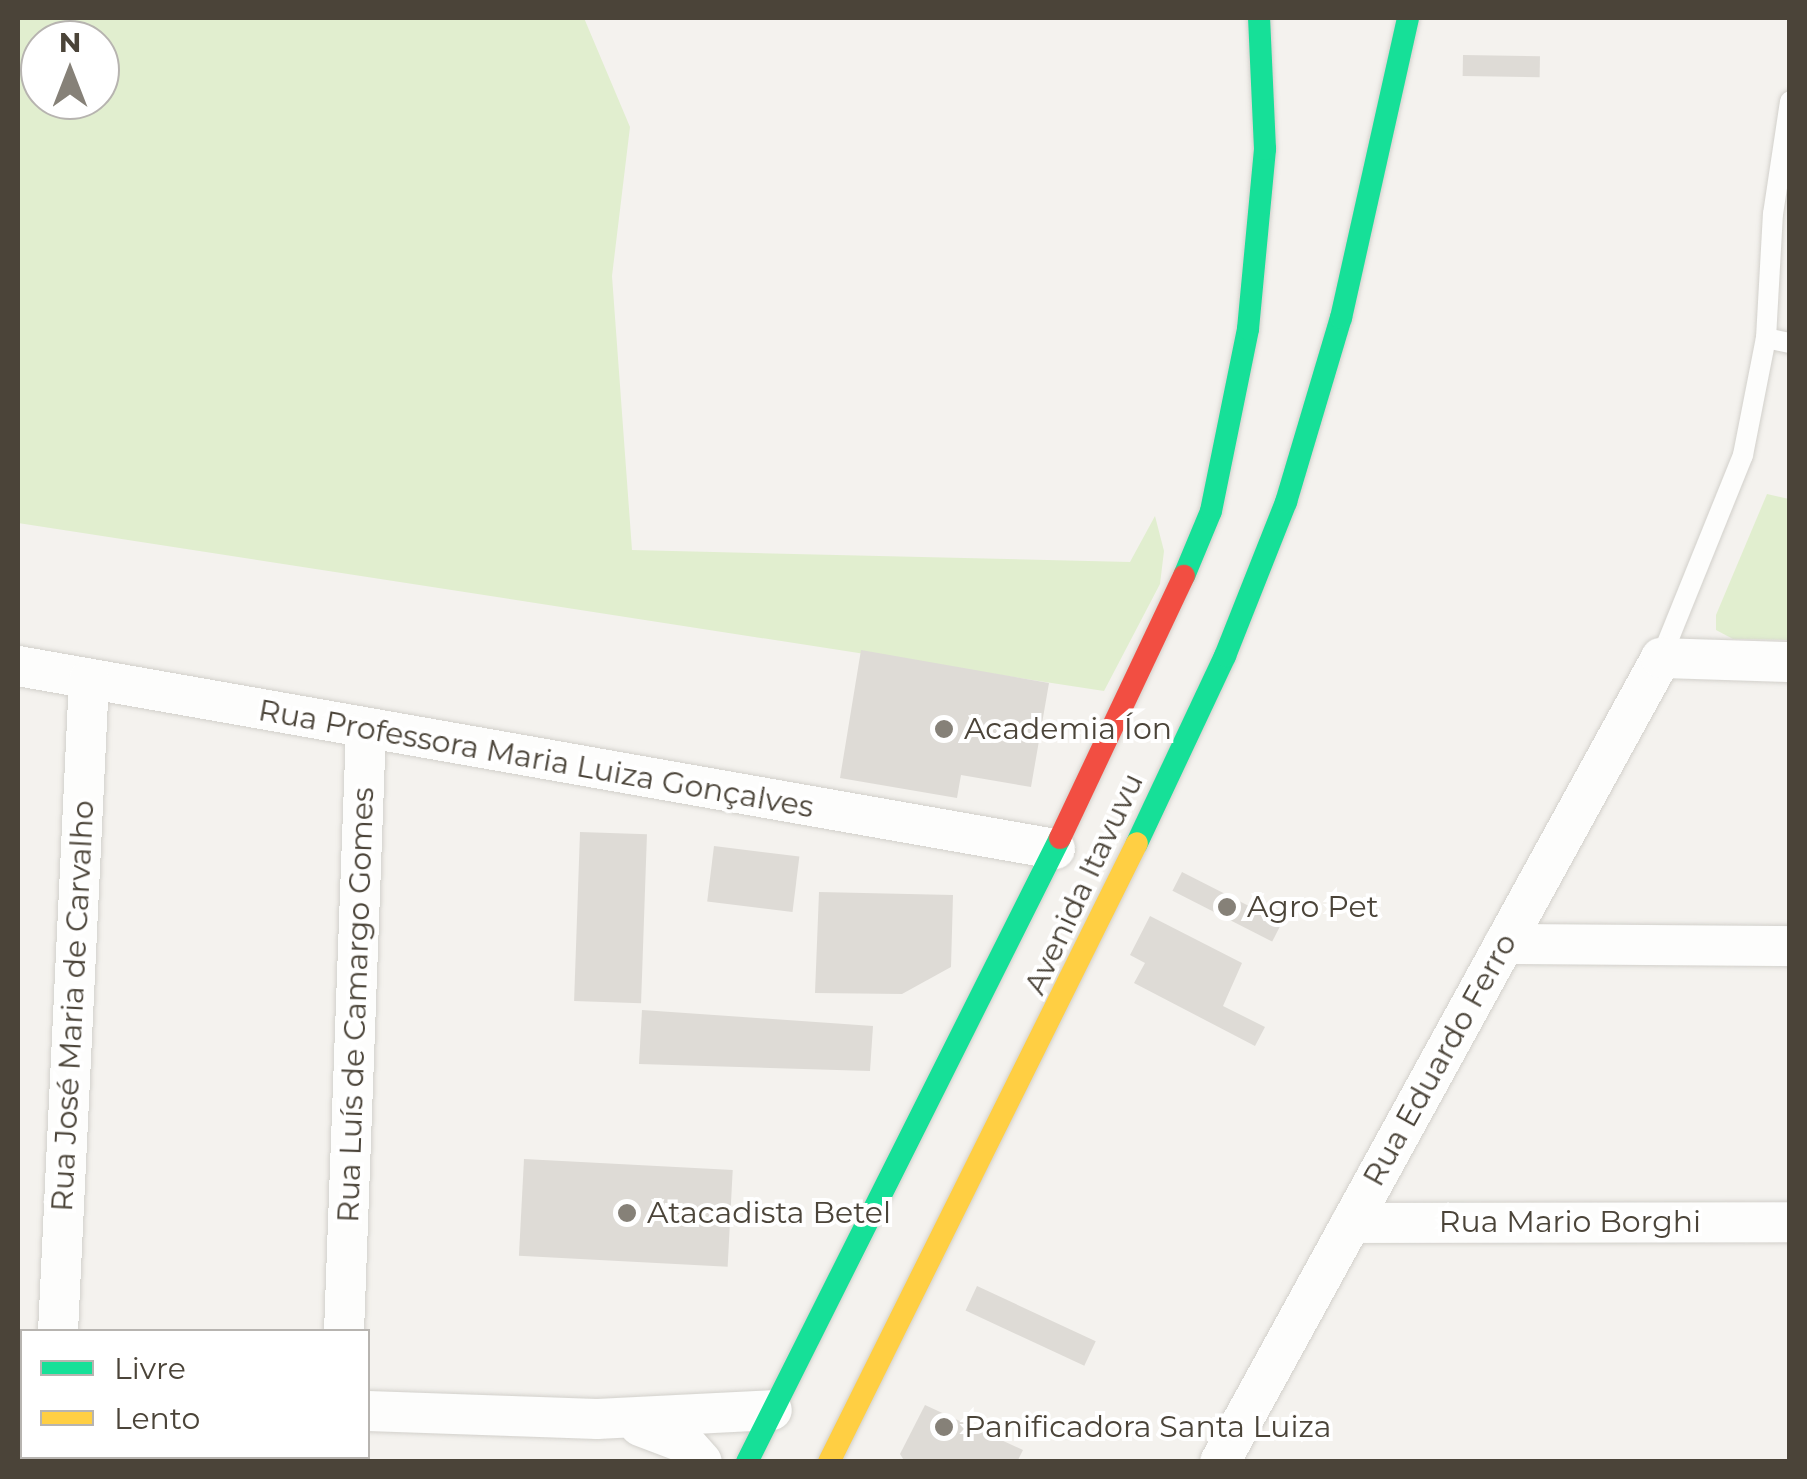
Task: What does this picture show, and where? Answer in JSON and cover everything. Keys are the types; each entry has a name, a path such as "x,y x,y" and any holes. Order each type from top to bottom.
{"main road":[{"name":"Avenida Itavuvu","path":"747,1462 1153,653 1211,510 1248,330 1264,149 1259,18"},
{"name":"Avenida Itavuvu","path":"848,1391 877,1357 1069,988 1252,588 1286,502 1341,318 1408,18"},
{"path":"829,1462 848,1391"},
{"path":"772,1410 811,1400"}],"street":[{"path":"1660,658 1790,662"},
{"name":"Rua Eduardo Ferro","path":"1220,1462 1660,658"},
{"name":"Rua Professora Maria Luiza Gonçalves","path":"18,666 1056,850"},
{"name":"Rua José Maria de Carvalho","path":"58,1329 89,680"},
{"name":"Rua Luís de Camargo Gomes","path":"344,1329 366,730"},
{"path":"1504,944 1790,946"},
{"name":"Rua Mario Borghi","path":"1350,1223 1790,1222"},
{"path":"848,1391 861,1462"},
{"path":"370,1411 597,1419 772,1410"},
{"path":"597,1419 655,1428 686,1443 702,1462"}],"lane":[{"path":"1660,658 1743,455 1766,338 1790,101"},
{"path":"1766,338 1790,342"}],"green space":[{"path":"18,18 584,18 630,127 612,276 632,550 1130,562 1155,516 1164,551 1160,584 1104,691 18,523"},
{"path":"1767,494 1789,499 1789,640 1733,639 1716,630 1716,615"}],"building":[{"path":"1463,55 1540,56 1540,77 1463,76"},
{"name":"Academia Íon","path":"861,650 1049,683 1031,787 961,775 957,798 840,778"},
{"path":"580,832 647,834 641,1003 574,1001"},
{"path":"714,846 799,856 793,912 707,902"},
{"name":"Agro Pet","path":"1182,872 1282,923 1272,942 1172,891"},
{"path":"819,892 953,895 951,967 902,994 815,993"},
{"path":"1150,916 1242,963 1223,1006 1265,1027 1255,1046 1134,983 1145,963 1130,955"},
{"path":"642,1010 873,1026 870,1071 639,1064"},
{"name":"Atacadista Betel","path":"524,1159 733,1170 728,1267 519,1256"},
{"path":"977,1286 1096,1341 1084,1366 966,1310"},
{"name":"Panificadora Santa Luiza","path":"925,1405 1023,1450 1017,1462 905,1462 900,1454"}],"traffic: fast":[{"path":"1184,576 1211,511 1248,329 1265,149 1259,18"},
{"path":"1137,843 1225,656 1286,502 1341,318 1408,18"},
{"path":"747,1462 1060,838"}],"traffic: slow":[{"path":"829,1462 1137,843"}],"traffic: jam":[{"path":"1060,838 1184,576"}],"place":[{"name":"Academia Íon","path":"944,729"},
{"name":"Agro Pet","path":"1227,907"},
{"name":"Atacadista Betel","path":"627,1213"},
{"name":"Panificadora Santa Luiza","path":"944,1427"}]}
